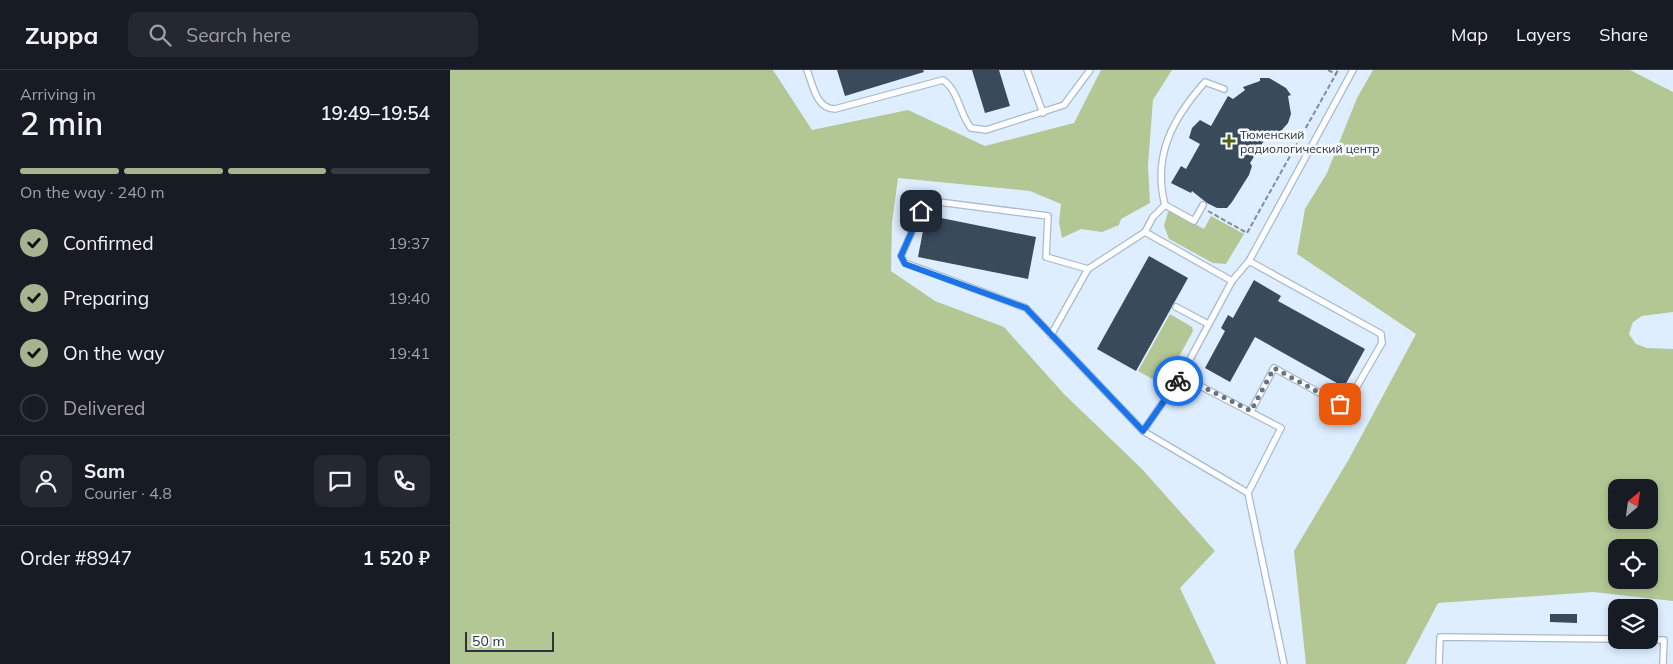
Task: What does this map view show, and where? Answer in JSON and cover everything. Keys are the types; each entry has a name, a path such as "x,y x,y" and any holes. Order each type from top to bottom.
{"lane":[{"path":"806,70 821,105 827,109 835,109 943,80 952,86 964,119 971,128 986,130 1044,113 1064,105 1090,70"},
{"path":"1027,70 1044,113"},
{"path":"1143,431 1181,376 1232,281 1249,261 1354,70"},
{"path":"1202,207 1194,220 1165,205 1159,184 1164,146 1188,101 1205,82 1224,89"},
{"path":"1088,269 1046,257 1048,216 931,200 921,211 901,256 905,264 1026,308 1143,431 1248,494"},
{"path":"1051,336 1088,269 1146,232 1153,217 1165,205"},
{"path":"1146,232 1232,281"},
{"path":"1249,261 1381,334 1382,343 1349,400 1340,404 1274,368 1251,411"},
{"path":"1176,307 1208,324"},
{"path":"1181,376 1282,428 1248,494 1284,664"},
{"path":"1439,664 1440,637 1608,639"},
{"path":"1658,640 1664,640 1664,664"}],"path":[{"path":"1328,70 1336,74"},
{"path":"1202,207 1248,233 1338,70"}],"green space":[{"path":"450,70 773,70 812,130 908,110 985,146 1074,123 1101,70 1172,70 1153,100 1148,165 1150,203 1121,219 1119,225 1102,232 1081,229 1062,238 1059,222 1061,204 1030,191 898,178 892,222 891,271 935,301 1004,327 1064,394 1142,469 1215,551 1180,588 1216,664 450,664"},
{"path":"1373,70 1630,70 1673,92 1673,312 1642,316 1633,322 1629,334 1636,344 1647,348 1673,349 1673,601 1593,592 1438,603 1406,664 1306,664 1294,551 1349,459 1416,334 1297,254 1305,209 1327,173 1357,98"},
{"path":"1168,212 1172,212 1204,229 1211,216 1244,234 1226,264 1213,263 1169,239 1164,226"},
{"path":"1170,314 1192,327 1193,331 1168,377 1154,380 1138,371"}],"building":[{"path":"837,70 923,70 924,72 845,96"},
{"path":"972,70 999,70 1010,106 985,113"},
{"name":"Тюменский радиологический центр","path":"1260,78 1269,78 1286,88 1291,95 1288,96 1291,114 1288,123 1281,131 1267,136 1250,163 1252,166 1249,175 1227,208 1217,208 1192,191 1191,193 1171,183 1181,166 1186,169 1200,144 1189,138 1192,128 1200,120 1211,126 1228,96 1233,99 1245,90 1243,87 1260,81"},
{"path":"926,215 1036,237 1028,279 918,257"},
{"path":"1149,256 1188,278 1136,371 1097,349"},
{"path":"1254,280 1281,296 1278,301 1365,349 1344,387 1255,337 1230,382 1205,368 1225,331 1221,328 1228,315 1233,318"},
{"path":"1550,614 1577,614 1577,623 1550,622"}],"way so far":[{"path":"1178,381 1181,376 1251,411 1274,368 1340,404"}],"place":[{"name":"Тюменский радиологический центр","path":"1229,141"}],"route":[{"path":"921,211 901,256 905,264 1026,308 1143,431 1178,381"}]}
